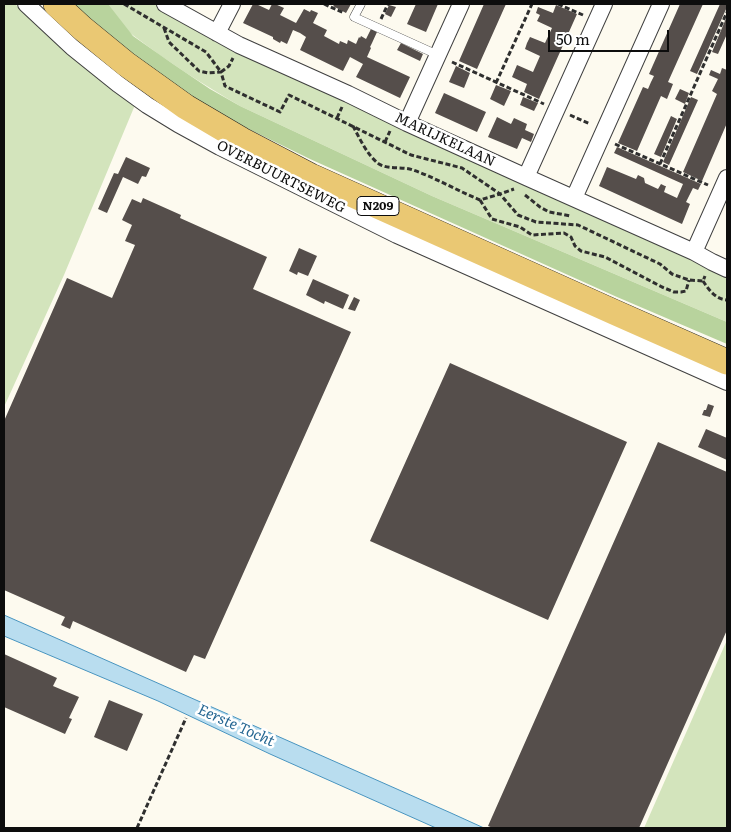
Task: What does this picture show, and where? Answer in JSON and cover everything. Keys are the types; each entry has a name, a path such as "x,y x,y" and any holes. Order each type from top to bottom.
{"main road":[{"name":"OVERBUURTSEWEG","path":"56,4 126,64 186,107 242,140 320,180 727,362"}],"street":[{"name":"OVERBUURTSEWEG","path":"26,4 72,47 118,84 147,105 212,143 397,235 727,382"},
{"name":"MARIJKELAAN","path":"165,4 239,45 407,122 522,183 574,198 694,252 727,269"},
{"path":"217,33 232,4"},
{"path":"407,122 460,4"},
{"path":"522,183 604,4"},
{"path":"574,198 661,4"},
{"path":"694,252 724,185"}],"lane":[{"path":"361,4 354,17 438,55"}],"path":[{"path":"124,4 206,52 221,72 225,86 280,112 289,95 411,154 462,168 500,194 518,215 536,222 578,224 660,264 672,274 689,280 703,281 714,295 720,299 727,300"},
{"path":"324,4 354,17"},
{"path":"496,82 532,4"},
{"path":"558,4 597,20"},
{"path":"660,164 727,12"},
{"path":"164,28 169,42 199,71 208,73 221,72 229,66 239,45"},
{"path":"438,55 557,109 660,164 724,185"},
{"path":"353,126 363,145 380,164 387,167 412,170 480,200 492,219 520,227 532,235 564,233 571,237 575,246 582,251 605,257 668,289 681,292 686,291 689,280"},
{"path":"480,200 500,194 522,183"},
{"path":"525,195 549,212 573,216"},
{"path":"703,281 712,262"},
{"path":"137,828 186,718"}],"green space":[{"path":"4,4 15,4 59,46 95,76 135,105 64,275 4,407"},
{"path":"73,4 108,4 133,36 210,89 240,106 432,196 727,322 727,344 617,297 310,159 222,116 143,65"},
{"path":"95,4 155,4 244,53 727,274 727,322 432,196 240,106 160,55"},
{"path":"727,640 727,828 644,828"}],"water":[{"name":"Eerste Tocht","path":"4,615 484,828 436,828 270,754 158,701 4,636"}],"building":[{"path":"253,4 269,10 272,4 275,4 284,8 280,15 296,23 304,9 318,13 313,23 327,30 324,36 339,44 340,41 347,44 348,40 356,44 361,36 366,39 371,29 377,32 367,57 410,77 400,98 356,77 363,64 350,57 343,71 300,50 306,37 300,33 293,30 287,44 281,41 280,43 273,39 273,37 243,23"},
{"path":"335,4 351,4 346,13 333,6"},
{"path":"416,4 438,4 426,32 407,24"},
{"path":"484,4 506,4 477,69 459,61"},
{"path":"680,4 703,4 668,82 673,84 667,99 661,96 637,151 618,143 643,87 648,89 654,76 649,74"},
{"path":"720,4 727,4 727,7 697,74 690,71"},
{"path":"389,5 396,7 391,17 385,14"},
{"path":"556,5 577,14 539,99 524,92 527,84 512,77 517,65 533,72 540,56 525,49 527,43 530,37 545,43 552,28 537,21 540,15 536,13 538,7 553,13"},
{"path":"727,16 727,34 718,54 712,52"},
{"path":"401,43 423,54 420,61 397,50"},
{"path":"456,66 470,73 464,88 449,82"},
{"path":"722,68 727,70 727,123 702,181 683,172 717,94 712,91 718,79 709,75 711,70 720,74"},
{"path":"496,85 511,91 504,106 490,99"},
{"path":"680,89 689,93 685,104 675,99"},
{"path":"444,93 486,112 477,132 435,113"},
{"path":"523,97 538,103 534,111 520,105"},
{"path":"691,97 698,100 669,165 663,162"},
{"path":"671,116 677,119 661,157 654,154"},
{"path":"497,117 511,124 514,118 527,124 525,130 534,134 531,142 522,138 517,149 488,137"},
{"path":"617,147 701,184 698,190 693,188 686,202 690,204 682,224 599,186 607,167 636,179 638,175 644,178 645,183 658,189 661,184 666,186 664,192 677,198 683,184 614,153"},
{"path":"126,157 150,168 146,177 142,176 138,184 123,177 107,213 98,209 114,173 118,174"},
{"path":"143,198 181,215 180,218 267,257 253,289 351,332 205,659 194,655 186,672 73,621 70,629 61,625 65,617 4,590 4,421 67,278 112,298 135,245 125,241 132,225 122,220 132,199 141,203"},
{"path":"299,248 317,256 308,276 298,272 297,275 289,271"},
{"path":"313,279 349,295 343,309 325,301 324,304 306,295"},
{"path":"354,297 360,300 355,311 348,309"},
{"path":"450,363 627,442 548,620 370,541"},
{"path":"708,404 714,406 710,417 702,415"},
{"path":"706,429 727,438 727,460 698,447"},
{"path":"658,442 727,472 727,630 639,828 493,828 488,826"},
{"path":"4,654 57,678 53,686 79,697 69,718 72,719 65,734 4,707"},
{"path":"109,700 143,714 127,751 94,737"}]}
